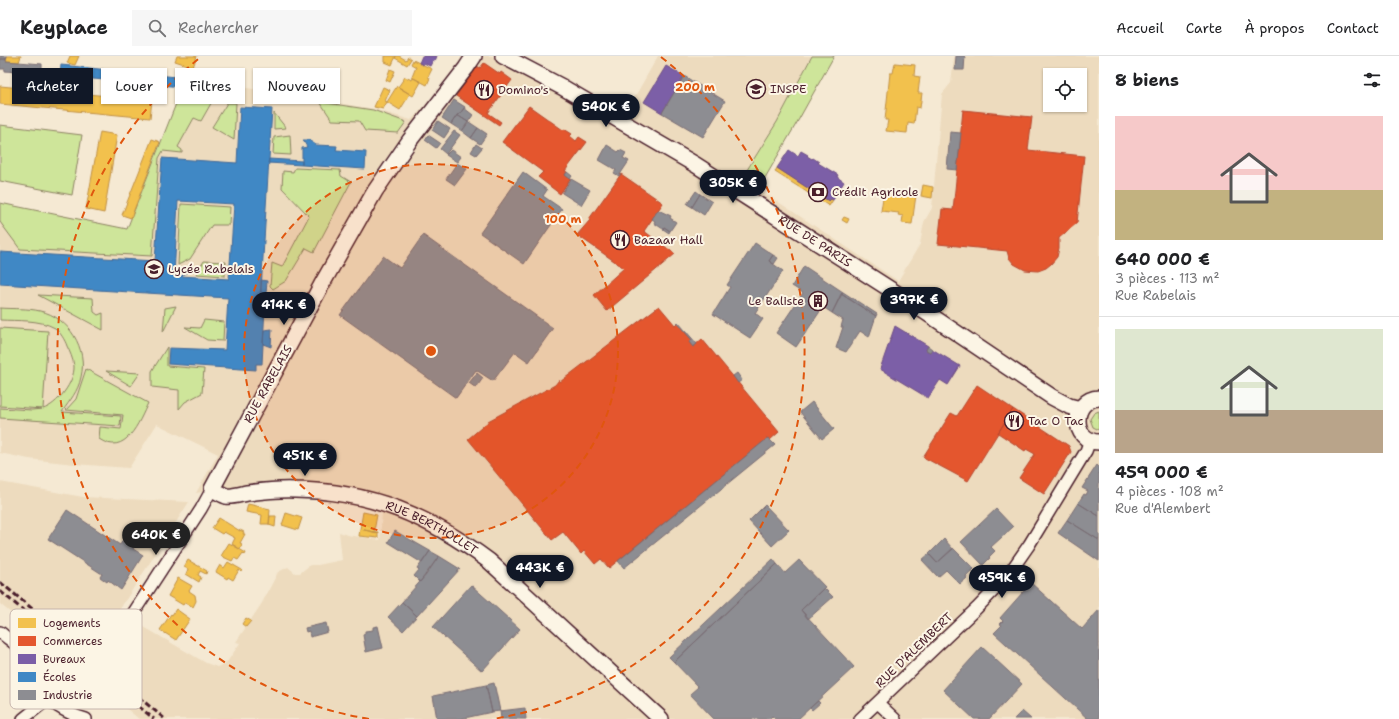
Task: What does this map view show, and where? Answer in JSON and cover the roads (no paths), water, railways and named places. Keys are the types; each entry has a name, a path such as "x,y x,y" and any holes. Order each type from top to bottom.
{"street":[{"name":"RUE RABELAIS","path":"136,609 212,489 322,284 375,191 410,140 474,56"},
{"name":"RUE DE PARIS","path":"503,56 562,87 696,165 921,309 1052,397 1068,406 1080,409"},
{"path":"1094,441 1084,436 1079,430 1077,423 1080,409 1090,400 1099,398"},
{"name":"RUE D'ALEMBERT","path":"860,719 977,608 1006,578 1029,545 1086,451 1094,441"},
{"name":"RUE BERTHOLLET","path":"212,489 227,496 269,490 296,490 342,494 389,505 439,527 489,561 661,719"},
{"path":"0,632 10,640"},
{"path":"878,703 895,719"},
{"path":"23,719 36,709"},
{"path":"63,709 86,719"}],"railway":[{"path":"0,582 33,609"},
{"path":"0,591 22,609"},
{"path":"142,700 165,719"},
{"path":"142,709 154,719"}],"place":[{"name":"INSPE","path":"756,89"},
{"name":"Domino's","path":"484,90"},
{"name":"Crédit Agricole","path":"818,192"},
{"name":"Bazaar Hall","path":"620,240"},
{"name":"Lycée Rabelais","path":"154,269"},
{"name":"Le Baliste","path":"818,301"},
{"name":"Tac O Tac","path":"1014,421"}]}
